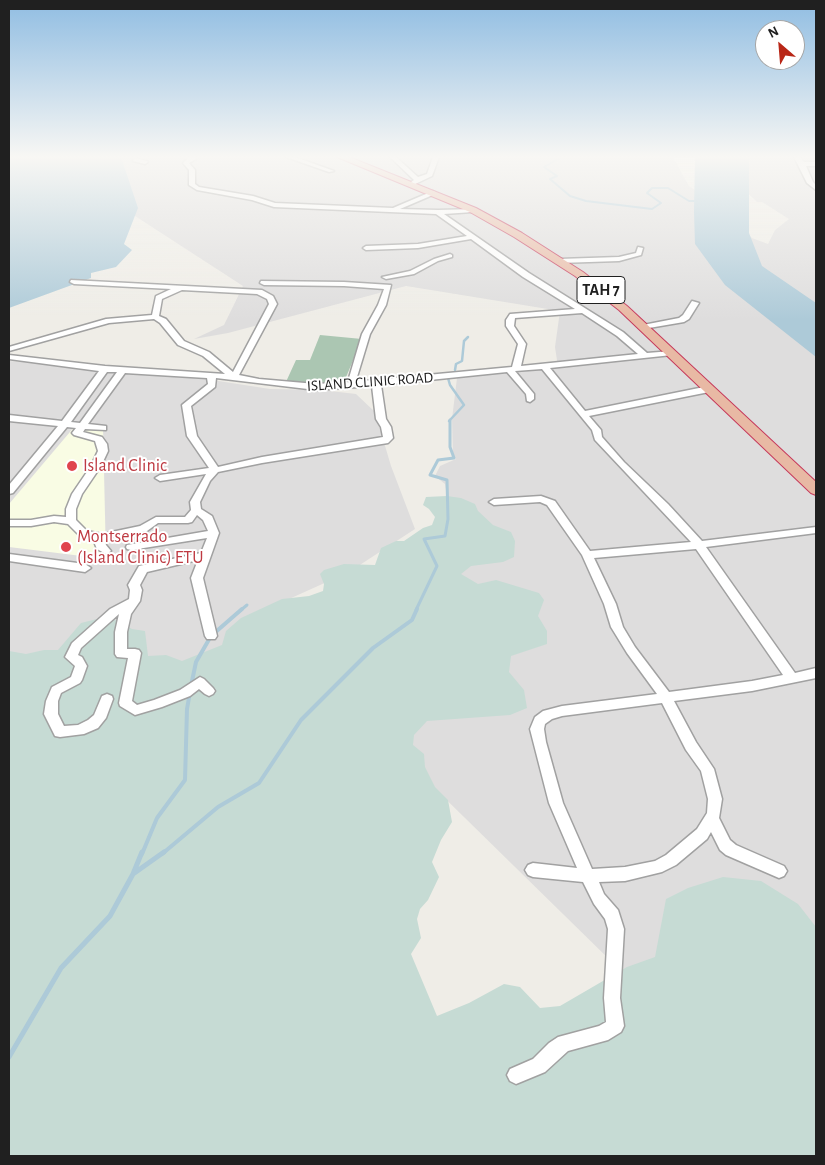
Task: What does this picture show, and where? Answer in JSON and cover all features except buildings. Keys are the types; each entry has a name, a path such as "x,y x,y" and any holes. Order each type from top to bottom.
{"highway":[{"name":"TAH 7","path":"475,211 559,261 602,291 672,353 816,490"}],"street":[{"path":"423,211 449,211"},
{"path":"438,212 471,237 581,311 620,334 645,356"},
{"path":"366,248 418,246 471,237"},
{"path":"559,261 619,259 639,254 640,248"},
{"path":"386,277 412,273 436,260 450,256"},
{"path":"9,349 109,321 155,317 163,321 181,343 206,354 234,377 273,304 270,298 259,292 74,282"},
{"path":"264,283 344,284 388,287 382,306 366,334 352,378 362,385"},
{"path":"155,317 159,298 182,287"},
{"path":"643,327 681,320 686,317 695,303"},
{"path":"530,399 530,394 512,369 522,344 510,326 510,320 513,316 581,311"},
{"name":"ISLAND CLINIC ROAD","path":"9,357 105,369 234,377 300,387 362,385 672,353"},
{"path":"544,366 596,430 598,438 621,464 664,506 698,545 791,677"},
{"path":"9,491 64,425 105,369"},
{"path":"71,521 71,509 103,451 99,439 77,434 123,370"},
{"path":"211,375 212,385 186,405 192,436 214,470"},
{"path":"160,478 184,476 262,460 384,441 388,438 386,427 381,419 376,383"},
{"path":"583,414 709,389"},
{"path":"9,418 103,428"},
{"path":"105,536 143,529 156,520 188,520 196,510 195,502 206,480 214,470"},
{"path":"494,502 546,500 551,503 588,555 610,604 617,626 631,650 666,697 691,746 707,769 715,799 714,814 702,834 671,860 642,871 625,874 588,876 533,870"},
{"path":"196,510 208,518 214,533 197,578 212,636"},
{"path":"9,523 31,523 54,519 71,521 84,534 98,536 101,547 106,551"},
{"path":"588,555 698,545 816,530"},
{"path":"131,547 214,533"},
{"path":"206,555 143,569 134,584 136,590 134,601 125,612 121,632 121,654 135,653 125,703 135,710 157,704 184,692 200,682 209,691"},
{"path":"9,557 85,568"},
{"path":"107,699 99,718 93,724 79,730 60,732 51,714 52,701 56,690 76,680 81,666 78,660 71,657 76,646 114,612 134,601"},
{"path":"516,1075 539,1066 555,1049 564,1043 602,1034 615,1026 612,998 616,929 612,915 599,900 556,803 537,729 540,721 548,715 562,710 752,686 816,673"},
{"path":"712,818 722,839 731,850 779,872"}],"shaded area":[{"path":"9,211 137,211 124,244 132,250 116,267 91,273 91,278 9,308"},
{"path":"128,211 725,211 752,238 768,244 775,230 789,219 777,211 816,211 816,1033 662,1011 366,721 448,503 445,484 435,476 440,466 456,459 453,455 452,419 457,378 558,367 555,347 560,311 406,286 228,333 194,339 224,325 243,286"},
{"path":"749,211 749,233 762,266 816,303 816,357 725,285 695,244 694,212"},
{"path":"320,335 362,339 344,382 300,385 285,384 296,360 310,360"},
{"path":"9,361 154,371 270,389 321,390 356,394 375,412 391,466 415,529 349,572 269,608 276,667 9,731"},
{"name":"Island Clinic","path":"75,426 103,428 106,559 9,547 9,504"},
{"path":"447,496 461,498 475,504 478,511 493,525 511,532 515,541 514,557 503,562 471,566 461,574 478,584 496,580 539,593 544,600 538,616 547,631 547,644 511,656 509,672 524,690 527,708 510,715 427,721 414,735 413,745 424,754 425,767 435,787 448,800 452,822 441,840 432,862 439,877 428,900 420,909 417,919 421,938 411,954 437,1016 469,1003 504,984 520,987 540,1008 560,1006 627,967 655,957 666,899 688,888 723,877 761,881 798,904 816,927 816,1156 9,1156 9,651 26,654 44,650 58,650 81,623 97,619 115,620 132,629 145,631 148,656 166,655 182,661 222,645 226,631 241,618 282,599 309,596 323,591 324,584 320,574 324,570 344,564 375,565 381,548 396,541 404,541 423,528 432,525 435,517 423,505 426,497"}],"waterway":[{"path":"455,370 456,364 462,361 464,341 468,337"},
{"path":"448,378 450,385 464,405 449,421"},
{"path":"416,610 437,566 424,539 445,536 448,519 447,480 430,475 438,460 454,458 450,447 450,420"},
{"path":"241,610 247,605"},
{"path":"191,686 196,662 211,636 242,609"},
{"path":"162,854 218,807 259,783 301,720 373,648 412,620 417,609"},
{"path":"142,854 157,818 185,780 187,709 190,692"},
{"path":"133,874 142,852"},
{"path":"133,874 164,852"},
{"path":"9,1057 61,968 110,916 133,874"}],"place":[{"name":"Island Clinic","path":"72,466"},
{"name":"Montserrado (Island Clinic) ETU","path":"66,547"}]}
